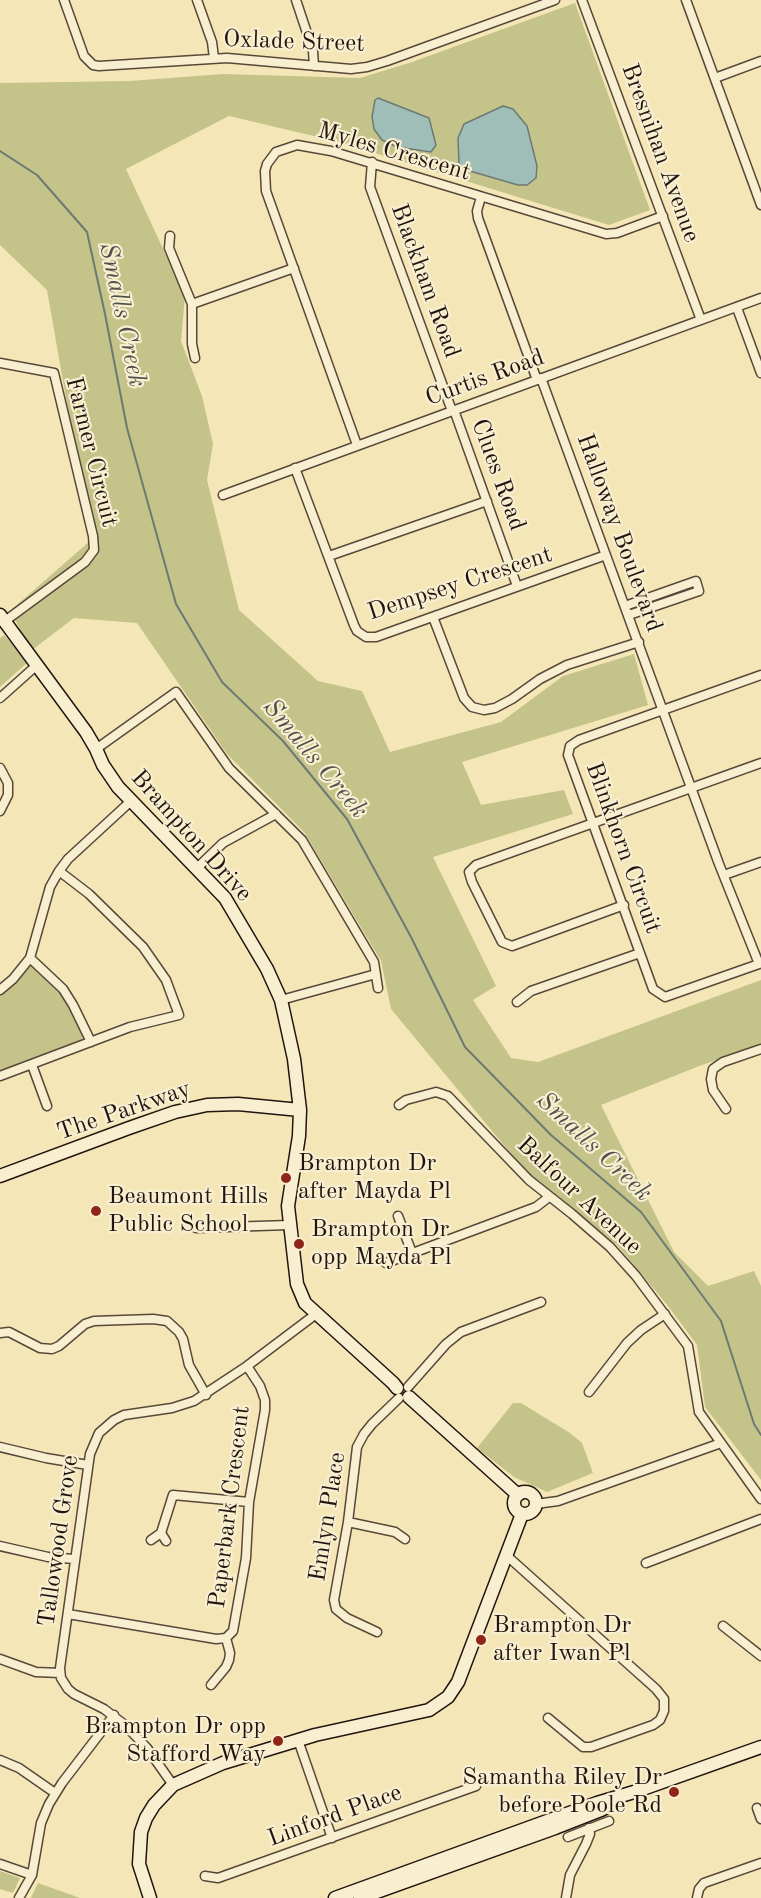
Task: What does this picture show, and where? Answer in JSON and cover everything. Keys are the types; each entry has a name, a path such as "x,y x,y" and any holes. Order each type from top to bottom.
{"street":[{"name":"Oxlade Street","path":"64,0 84,56 93,65 113,66 214,58 351,69 367,67 555,0"},
{"path":"197,0 212,42 214,58"},
{"path":"296,0 313,51 314,66"},
{"name":"Bresnihan Avenue","path":"582,0 701,320"},
{"path":"686,0 755,174 761,205"},
{"path":"715,78 761,61"},
{"name":"Myles Crescent","path":"357,445 266,191 265,171 271,158 282,149 297,145 331,151 606,234 617,233 663,216"},
{"name":"Blackham Road","path":"372,162 369,187 453,411"},
{"name":"Halloway Boulevard","path":"481,197 478,205 478,218 626,606 724,875 760,963"},
{"path":"170,236 169,248 192,304 192,344 195,358"},
{"path":"192,304 294,268"},
{"name":"Curtis Road","path":"223,495 761,298"},
{"path":"737,308 761,373"},
{"name":"Farmer Circuit","path":"0,363 54,373 93,536 94,550 85,562 2,618"},
{"name":"Clues Road","path":"453,411 517,586"},
{"name":"Dempsey Crescent","path":"295,468 354,625 362,634 376,637 606,555"},
{"path":"329,556 487,501"},
{"path":"626,606 696,581 699,591 629,615"},
{"path":"433,617 464,698 472,707 484,710 495,708 512,699 540,679 567,665 639,642"},
{"name":"Brampton Drive","path":"2,618 96,749 103,765 118,787 225,898 267,969 281,1000 294,1059 300,1110 299,1136 288,1197 289,1225 300,1295 316,1314 518,1495"},
{"path":"0,698 37,665"},
{"name":"Blinkhorn Circuit","path":"760,963 665,997 653,989 568,755 570,746 579,740 761,675"},
{"path":"96,749 176,692 230,768 302,840 374,962 378,988"},
{"path":"624,905 512,946 502,942 469,872 476,865 761,763"},
{"path":"0,768 8,783 8,795 0,811"},
{"path":"0,990 13,979 30,958 50,887 68,859 131,801"},
{"path":"196,869 223,843 276,814"},
{"path":"724,875 761,862"},
{"path":"0,1076 130,1027 179,1015 166,980 143,947 89,894 60,871"},
{"path":"516,1002 531,991 640,953"},
{"path":"30,958 63,989 91,1042"},
{"path":"281,1000 376,974"},
{"path":"726,1109 713,1090 711,1079 713,1069 723,1062 761,1049"},
{"path":"32,1065 46,1106"},
{"name":"Balfour Avenue","path":"399,1105 406,1100 436,1092 448,1096 529,1180 610,1247 636,1276 688,1346 699,1412 761,1499"},
{"name":"The Parkway","path":"0,1176 175,1112 207,1105 237,1104 300,1110"},
{"path":"386,1263 536,1207 549,1197"},
{"path":"398,1216 412,1253"},
{"path":"196,1228 289,1225"},
{"name":"Emlyn Place","path":"377,1632 347,1618 336,1609 334,1600 348,1522 357,1447 372,1424 446,1344 461,1332 541,1302"},
{"name":"Tallowood Grove","path":"60,1673 74,1559 88,1465 94,1442 106,1426 114,1420 137,1412 183,1406 206,1395 316,1314"},
{"path":"589,1392 627,1343 641,1330 665,1314"},
{"path":"0,1333 9,1332 40,1348 52,1348 59,1346 85,1324 94,1321 153,1319 167,1322 179,1332 183,1339 189,1365 206,1395"},
{"name":"Paperbark Crescent","path":"68,1614 216,1639 226,1638 233,1631 246,1558 249,1502 265,1410 265,1400 260,1386 247,1366"},
{"path":"536,1504 531,1494 522,1493 518,1495 514,1504 522,1514 530,1513 536,1504 558,1501 721,1443"},
{"path":"0,1447 88,1465"},
{"path":"151,1540 161,1533 173,1495 249,1502"},
{"path":"150,1898 139,1864 141,1832 154,1805 173,1785 223,1763 298,1740 333,1730 423,1712 440,1704 448,1697 461,1674 522,1514"},
{"path":"646,1563 761,1519"},
{"path":"348,1522 395,1532 405,1539"},
{"path":"161,1533 166,1541"},
{"path":"0,1546 48,1557 74,1559"},
{"path":"506,1555 656,1689 664,1699 664,1711 660,1720 653,1725 591,1747 583,1747 548,1718"},
{"path":"723,1626 761,1656"},
{"path":"211,1685 229,1660 230,1653 226,1638"},
{"path":"0,1659 36,1672 60,1673 64,1684 74,1694 114,1715 125,1725 147,1748 173,1785"},
{"path":"20,1898 32,1875 41,1824 55,1793 114,1715"},
{"path":"298,1740 332,1838"},
{"path":"335,1898 761,1746"},
{"path":"0,1760 19,1768 55,1793"},
{"name":"Linford Place","path":"205,1876 218,1878 476,1786"},
{"path":"360,1898 601,1810 634,1792"},
{"path":"757,1808 761,1820"},
{"path":"568,1837 609,1821"},
{"path":"566,1898 570,1875 586,1844 590,1834 589,1828"},
{"path":"697,1898 699,1889 704,1883 761,1863"},
{"path":"0,1864 32,1875"}],"shaded area":[{"path":"575,3 650,210 609,225 339,142 229,116 126,169 185,296 181,341 202,396 213,444 207,480 239,610 318,681 362,691 390,752 501,722 563,676 634,654 648,705 462,762 481,805 564,790 573,814 433,857 496,986 473,1000 511,1058 538,1062 761,980 761,1046 702,1065 601,1105 674,1252 708,1286 754,1271 761,1286 761,1480 705,1407 697,1345 618,1246 526,1172 391,1009 381,961 304,832 227,754 137,623 74,618 32,650 10,611 91,540 47,290 0,245 0,83 130,81 223,74 360,78 412,62"},
{"path":"4,635 28,662 0,687 0,638"},
{"path":"30,965 34,965 57,988 83,1031 83,1037 80,1041 0,1072 0,995 10,988"},
{"path":"513,1403 521,1403 582,1443 593,1473 547,1492 514,1477 477,1448"},
{"path":"0,1871 20,1878 13,1893 0,1889"},
{"path":"38,1883 80,1898 31,1898"}],"water":[{"path":"378,98 429,118 436,145 431,152 397,147 382,140 374,129 372,117 375,100"},
{"path":"503,106 513,109 527,126 537,166 536,178 527,185 518,185 463,169 459,163 458,138 464,124"}],"waterway":[{"name":"Smalls Creek","path":"0,151 37,175 87,232 127,428 176,604 222,682 283,741 347,819 411,937 465,1047 551,1135 641,1212 721,1321 754,1424 761,1435"}],"place":[{"name":"Brampton Dr after Mayda Pl","path":"286,1178"},
{"name":"Beaumont Hills Public School","path":"96,1211"},
{"name":"Brampton Dr opp Mayda Pl","path":"299,1244"},
{"name":"Brampton Dr after Iwan Pl","path":"481,1640"},
{"name":"Brampton Dr opp Stafford Way","path":"278,1741"},
{"name":"Samantha Riley Dr before Poole Rd","path":"674,1792"}]}
